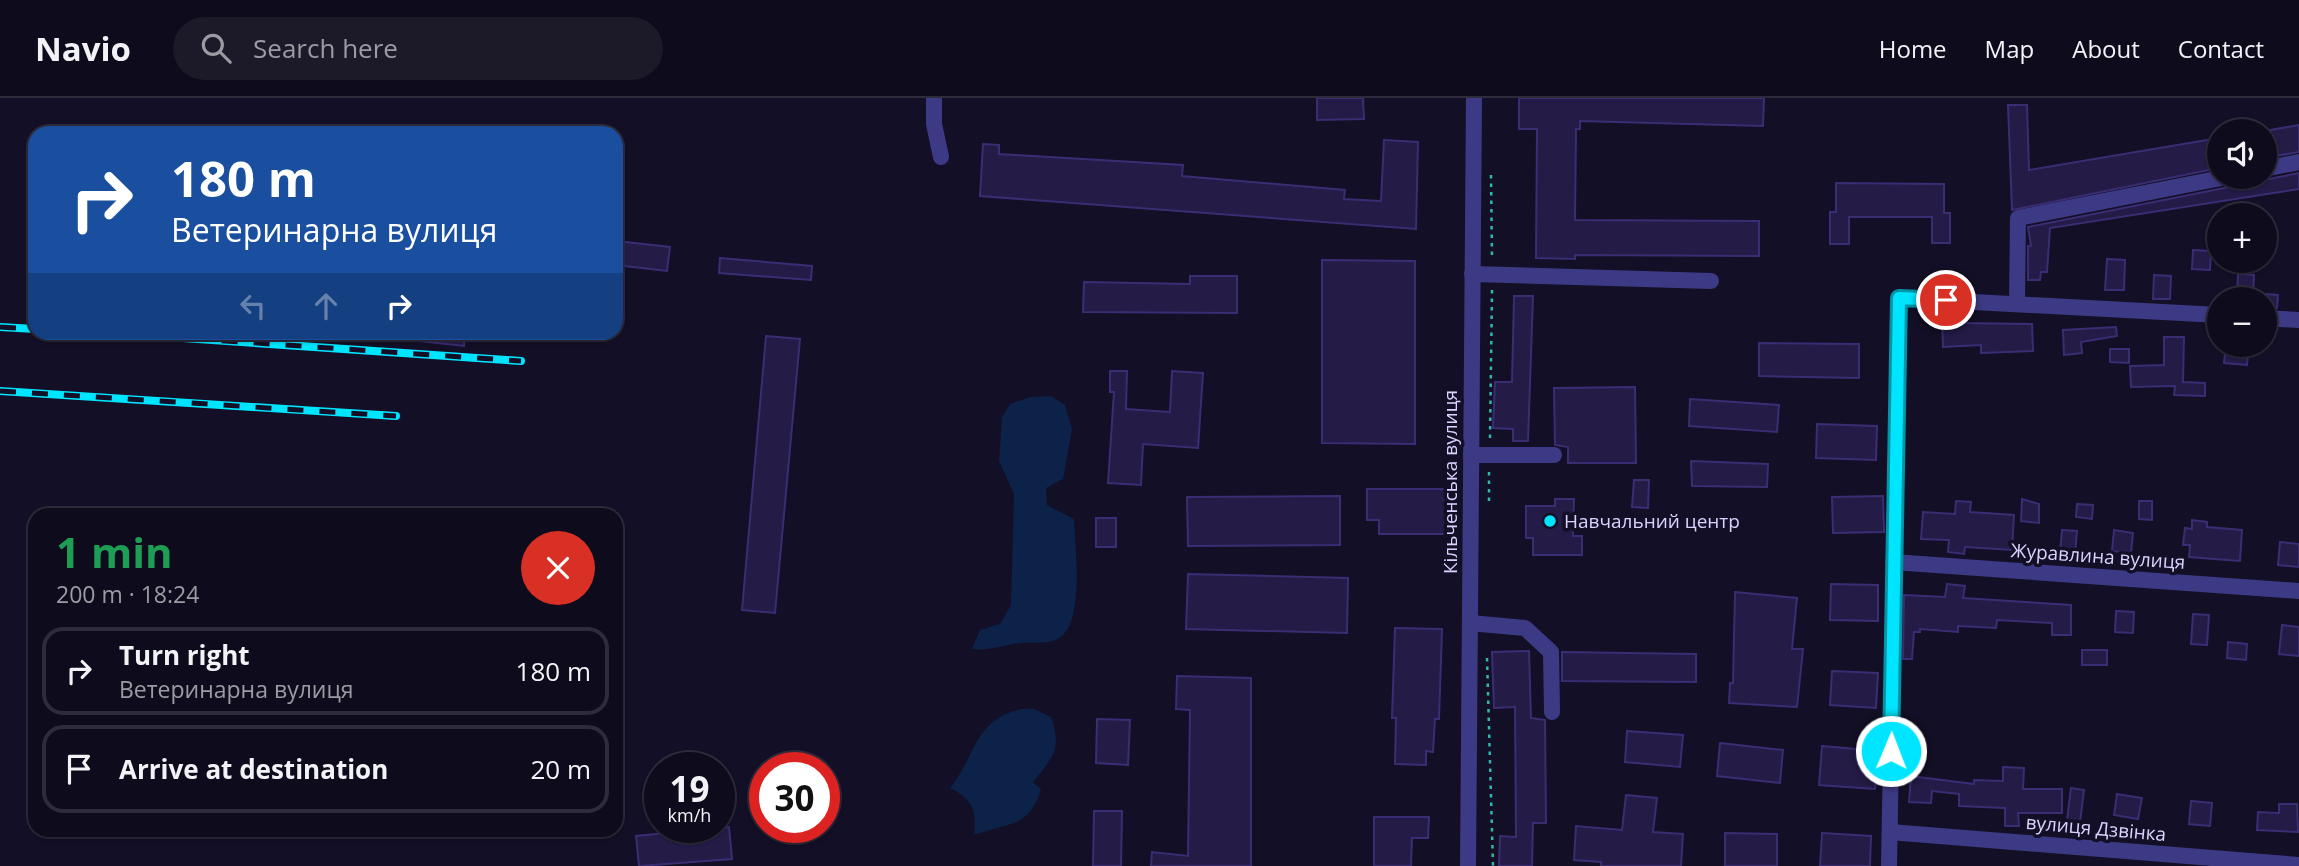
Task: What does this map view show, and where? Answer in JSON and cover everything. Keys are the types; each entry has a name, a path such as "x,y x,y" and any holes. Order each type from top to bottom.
{"street":[{"path":"934,98 934,124 941,157"},
{"name":"Кільченська вулиця","path":"1468,866 1474,98"},
{"path":"2277,166 2299,162"},
{"path":"2017,303 2018,218 2207,181"},
{"path":"1472,274 1711,281"},
{"path":"1889,866 1899,298 2207,314"},
{"path":"2277,319 2299,320"},
{"path":"1471,455 1554,455"},
{"name":"Журавлина вулиця","path":"1893,562 2299,591"},
{"path":"1470,623 1525,628 1551,652 1552,712"},
{"name":"вулиця Дзвінка","path":"1890,832 2299,865"}],"path":[{"path":"1488,509 1491,166"},
{"path":"1487,653 1493,866"}],"water":[{"path":"1051,396 1065,405 1072,429 1063,479 1046,488 1047,505 1074,519 1077,580 1069,626 1062,636 1052,641 972,649 980,630 1000,624 1011,605 1014,494 999,461 1002,417 1010,404 1030,397"},
{"path":"1021,709 1034,709 1051,717 1054,728 1054,752 1033,782 1041,789 1031,811 1024,818 974,835 975,819 972,807 964,797 950,788 985,730 1006,714"}],"building":[{"path":"1317,98 1363,98 1364,119 1317,120"},
{"path":"1519,98 1764,98 1763,126 1580,121 1580,129 1576,129 1575,220 1759,221 1759,256 1575,255 1575,259 1536,258 1537,129 1519,129"},
{"path":"2008,105 2027,105 2029,170 2207,140 2207,170 2012,210"},
{"path":"2299,125 2299,152 2277,156 2277,129"},
{"path":"1384,140 1418,142 1416,229 980,196 983,144 999,145 999,154 1183,165 1182,176 1345,190 1344,199 1381,201"},
{"path":"2299,173 2299,189 2050,228 2047,272 2041,272 2040,280 2028,280 2028,246 2031,246 2028,227 2219,189 2277,189 2277,177"},
{"path":"1836,183 1944,184 1944,213 1950,213 1950,243 1932,243 1932,217 1849,217 1849,244 1830,244 1830,212 1836,212"},
{"path":"623,242 670,247 667,271 623,266"},
{"path":"2193,250 2207,251 2207,270 2192,269"},
{"path":"720,258 812,266 811,280 719,273"},
{"path":"2107,259 2125,260 2124,290 2105,290"},
{"path":"1322,260 1415,261 1415,444 1322,443"},
{"path":"2238,274 2254,275 2253,287 2237,287"},
{"path":"2154,275 2171,276 2170,299 2153,299"},
{"path":"1190,276 1237,276 1237,313 1083,312 1084,282 1190,284"},
{"path":"1514,296 1533,296 1528,441 1513,441 1513,429 1493,428 1495,382 1512,382"},
{"path":"1961,317 1961,323 2032,324 2033,351 1981,353 1981,345 1943,347 1942,318"},
{"path":"2116,327 2117,336 2081,342 2082,353 2064,355 2063,330"},
{"path":"766,336 800,339 775,613 742,610"},
{"path":"2164,337 2184,337 2183,382 2205,383 2205,396 2174,395 2175,386 2131,387 2130,366 2164,365"},
{"path":"420,340 464,340 464,346"},
{"path":"1759,343 1859,344 1859,378 1759,376"},
{"path":"2110,349 2129,349 2129,363 2110,362"},
{"path":"2225,357 2248,357 2247,365 2224,363"},
{"path":"1110,371 1127,371 1126,409 1170,412 1172,371 1203,373 1198,448 1143,444 1141,485 1108,483 1114,392 1110,392"},
{"path":"1635,387 1636,463 1568,463 1568,447 1555,445 1554,388"},
{"path":"1690,399 1779,405 1777,432 1689,426"},
{"path":"1817,424 1877,426 1876,460 1816,458"},
{"path":"1691,461 1768,464 1767,487 1692,486"},
{"path":"1634,480 1649,480 1648,508 1632,507"},
{"path":"1367,489 1445,489 1445,534 1379,534 1379,520 1367,520"},
{"path":"1340,496 1340,545 1188,546 1187,497"},
{"path":"1883,496 1884,532 1833,533 1832,497"},
{"name":"Навчальний центр","path":"1555,499 1574,499 1573,536 1582,536 1582,555 1533,555 1533,538 1526,538 1526,506 1555,506"},
{"path":"2022,499 2039,504 2039,523 2021,521"},
{"path":"1956,501 1971,502 1970,512 2014,515 2012,550 1965,547 1964,554 1948,552 1949,540 1921,539 1923,512 1955,514"},
{"path":"2139,501 2152,501 2152,520 2139,519"},
{"path":"2077,504 2093,505 2092,519 2076,517"},
{"path":"1096,518 1116,518 1116,547 1096,547"},
{"path":"2192,520 2207,522 2207,527 2242,530 2240,561 2189,557 2190,545 2183,545 2185,528 2192,529"},
{"path":"2062,530 2077,531 2075,554 2060,553"},
{"path":"2114,530 2133,533 2131,553 2112,551"},
{"path":"2280,542 2299,544 2299,567 2278,565"},
{"path":"1188,574 1348,578 1347,633 1186,629"},
{"path":"1831,584 1878,585 1878,621 1830,620"},
{"path":"1947,584 1965,586 1963,598 2071,605 2071,635 2052,635 2052,623 1997,620 1996,628 1958,626 1958,632 1920,629 1920,632 1914,632 1912,659 1903,659 1904,595 1945,597"},
{"path":"1735,592 1797,598 1792,649 1803,649 1797,707 1729,703 1730,683 1733,683"},
{"path":"2116,611 2134,612 2133,633 2115,632"},
{"path":"2193,614 2209,615 2207,645 2191,644"},
{"path":"2282,625 2299,627 2299,656 2279,654"},
{"path":"1395,628 1442,629 1439,719 1435,719 1433,752 1426,751 1426,765 1395,764 1396,718 1392,718"},
{"path":"2228,642 2247,644 2246,660 2227,658"},
{"path":"2082,650 2107,650 2107,665 2082,665"},
{"path":"1529,651 1531,718 1545,720 1546,823 1533,823 1532,866 1499,866 1500,836 1516,837 1515,707 1494,708 1492,652"},
{"path":"1562,652 1696,654 1696,682 1562,681"},
{"path":"1832,671 1878,673 1876,708 1830,705"},
{"path":"1177,676 1251,678 1251,866 1151,866 1152,852 1188,856 1190,710 1176,709"},
{"path":"1097,719 1130,720 1128,765 1096,763"},
{"path":"1627,731 1683,735 1680,767 1625,762"},
{"path":"1720,743 1783,750 1780,783 1717,776"},
{"path":"1822,746 1879,751 1875,789 1819,785"},
{"path":"2003,767 2024,768 2023,789 2062,789 2062,813 2018,813 2019,826 2005,826 2005,808 1959,806 1959,794 1932,791 1931,803 1909,802 1911,776 1974,784 1974,780 2003,781"},
{"path":"2071,788 2084,790 2079,830 2066,828"},
{"path":"2117,794 2142,798 2138,819 2114,815"},
{"path":"1626,795 1657,798 1653,832 1683,834 1681,866 1601,866 1601,862 1574,860 1576,826 1622,830"},
{"path":"2191,801 2212,803 2210,826 2189,824"},
{"path":"2279,804 2297,804 2298,832 2257,830 2258,812 2279,813"},
{"path":"1094,811 1122,811 1121,866 1093,866"},
{"path":"1374,817 1429,817 1428,838 1412,838 1411,866 1374,866"},
{"path":"1725,833 1777,834 1777,866 1725,866"},
{"path":"1822,833 1871,836 1870,866 1820,866"},
{"path":"644,835 644,843 730,843 732,859 639,866 636,836"}],"railway":[{"path":"0,327 28,329"},
{"path":"212,340 521,361"},
{"path":"0,391 396,416"}],"place":[{"name":"Навчальний центр","path":"1550,521"}],"route":[{"path":"1891,751 1899,298 1946,300"}]}
